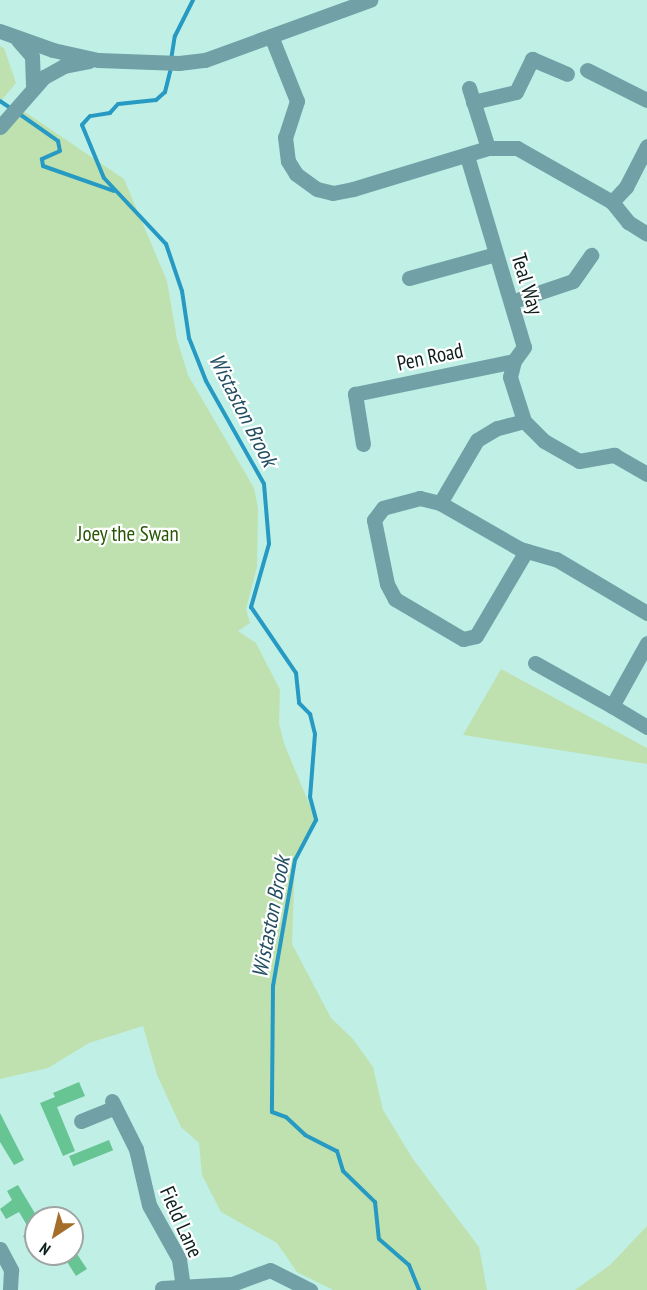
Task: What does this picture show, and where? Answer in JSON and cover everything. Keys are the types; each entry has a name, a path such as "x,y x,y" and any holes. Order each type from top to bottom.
{"street":[{"path":"0,31 16,38 98,60 179,63 205,60 370,0"},
{"path":"271,36 297,101 285,137 288,161 306,183 333,192 467,156 488,148 518,148 612,202 627,222 647,234"},
{"path":"16,38 32,56 33,85"},
{"path":"488,148 471,95 516,92 532,59 567,74"},
{"path":"5,123 33,85 64,66 98,60"},
{"path":"587,70 647,100"},
{"path":"612,202 626,187 647,147"},
{"name":"Teal Way","path":"467,156 524,347 514,361 510,377 524,421"},
{"path":"409,279 496,254"},
{"path":"511,302 573,281 591,255"},
{"name":"Pen Road","path":"363,444 355,394 514,361"},
{"path":"440,503 477,440 497,428 524,421 544,441 579,462 614,455 647,474"},
{"path":"526,551 476,636 463,639 395,598 387,584 374,520 383,508 420,498 440,503 526,551 556,559 647,613"},
{"path":"612,706 647,643"},
{"path":"535,663 647,727"},
{"name":"Field Lane","path":"81,1121 113,1105 136,1149 149,1205 179,1259 183,1288"},
{"path":"0,1249 11,1270 10,1290"},
{"name":"Field Lane","path":"162,1288 232,1284 270,1270 310,1290"}],"green space":[{"path":"0,46 4,48 16,83 0,102"},
{"name":"Joey the Swan","path":"22,110 124,179 167,281 177,339 188,375 254,488 258,508 257,567 246,609 250,623 238,631 256,643 280,690 279,724 285,746 316,820 295,860 292,944 331,1018 353,1039 373,1067 383,1110 413,1159 479,1247 487,1290 333,1290 297,1272 277,1243 221,1212 202,1175 199,1143 181,1127 157,1075 143,1026 89,1043 48,1068 0,1079 0,127"},
{"path":"501,669 647,748 647,764 463,735"},
{"path":"647,1226 647,1290 575,1290 610,1265"}],"building":[{"path":"79,1082 85,1096 57,1107 75,1151 63,1156 40,1103 55,1097 53,1093"},
{"path":"0,1113 24,1160 14,1165 0,1142"},
{"path":"109,1140 113,1150 73,1166 69,1156"},
{"path":"18,1185 31,1206 24,1206 24,1220 19,1212 6,1219 0,1209 12,1200 7,1191"},
{"path":"84,1264 87,1269 76,1276 70,1266"}],"waterway":[{"path":"171,60 175,36 193,0"},
{"name":"Wistaston Brook","path":"171,68 165,92 156,100 118,104 110,113 90,116 82,125 104,178 166,244 182,291 189,338 206,381 264,484 269,544 251,607 296,673 299,703 310,714 315,734 310,797 316,820 295,860 273,986 272,1112 286,1117 305,1135 337,1151 343,1171 375,1202 379,1239 409,1265 419,1290"},
{"path":"0,101 12,109"},
{"path":"18,113 58,141 60,151 42,159 43,166 114,191"}]}
